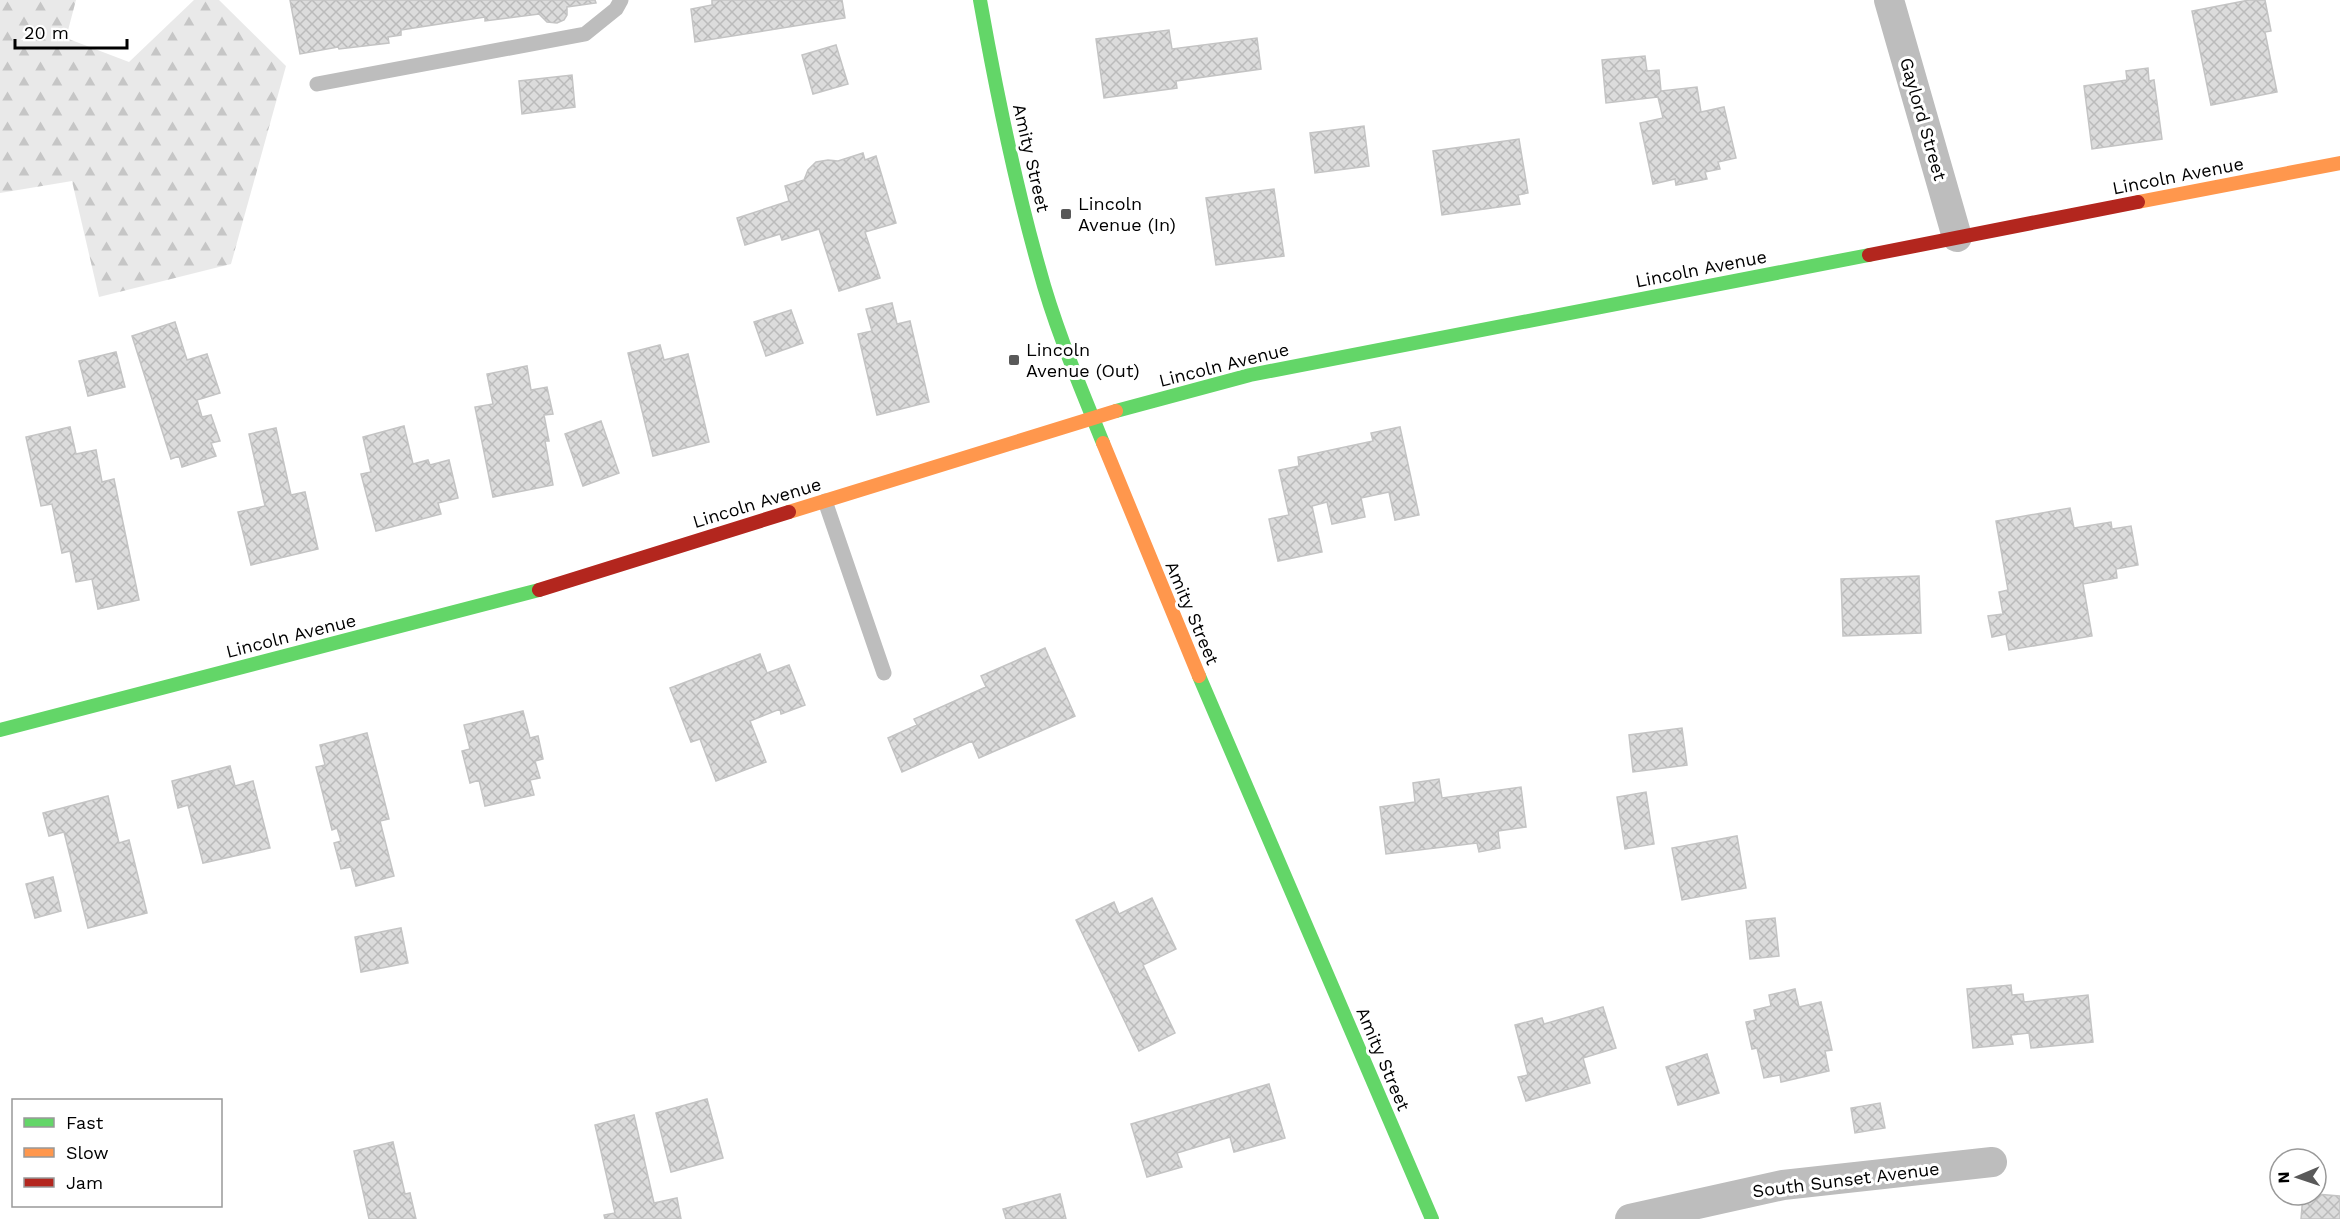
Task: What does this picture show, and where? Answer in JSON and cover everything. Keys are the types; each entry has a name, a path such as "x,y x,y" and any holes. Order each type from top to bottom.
{"main road":[{"name":"Amity Street","path":"980,0 1000,109 1039,269 1070,358 1164,595 1432,1219"},
{"name":"Lincoln Avenue","path":"0,730 513,598 1094,417 1250,375 2340,163"}],"street":[{"name":"Gaylord Street","path":"1889,0 1957,237"},
{"name":"South Sunset Avenue","path":"1630,1219 1783,1185 1992,1162"}],"lane":[{"path":"317,84 585,34 616,9 621,0"},
{"path":"825,501 884,674"}],"green space":[{"path":"0,0 76,0 66,38 129,62 194,0 219,0 286,66 231,264 99,297 72,181 0,193"}],"building":[{"path":"290,0 595,0 596,3 567,7 564,20 557,23 547,22 539,14 485,21 485,17 401,30 401,35 388,37 389,43 339,49 338,47 300,54"},
{"path":"712,0 842,0 845,18 695,42 691,9 712,5"},
{"path":"2249,0 2265,0 2271,31 2265,32 2277,92 2211,105 2192,11"},
{"path":"1169,30 1172,49 1257,38 1261,69 1176,81 1177,88 1104,98 1096,39"},
{"path":"836,45 848,84 813,94 802,55"},
{"path":"1645,56 1647,71 1659,70 1661,91 1697,87 1701,112 1724,107 1736,158 1718,162 1720,169 1705,172 1707,179 1676,185 1675,179 1653,184 1640,123 1663,118 1658,97 1606,103 1602,60"},
{"path":"2148,68 2149,81 2154,80 2162,139 2092,149 2084,86 2127,80 2126,71"},
{"path":"572,75 575,107 522,114 519,81"},
{"path":"1364,126 1369,166 1315,173 1310,133"},
{"path":"1519,139 1528,193 1518,195 1520,204 1442,215 1433,151"},
{"path":"863,153 865,160 876,156 896,223 865,232 880,278 839,291 819,229 782,240 780,234 745,245 737,218 789,201 785,186 804,180 808,170 816,162 838,161"},
{"path":"1274,189 1284,256 1216,265 1206,198"},
{"path":"892,303 897,324 910,321 929,402 877,415 858,334 872,331 866,309"},
{"path":"791,310 803,343 766,356 754,322"},
{"path":"175,322 187,360 207,354 220,393 197,400 202,417 211,415 220,441 211,443 216,456 182,467 179,456 171,459 132,336"},
{"path":"660,345 664,360 688,354 709,442 653,456 628,353"},
{"path":"116,352 125,387 88,396 79,361"},
{"path":"527,366 531,390 547,387 553,414 544,415 549,441 545,441 553,485 493,497 475,407 493,404 487,374"},
{"path":"601,421 619,473 583,486 565,434"},
{"path":"404,426 413,464 428,460 430,465 449,460 458,498 438,503 441,514 376,531 361,474 371,472 363,437"},
{"path":"70,427 76,454 96,450 102,482 114,479 139,600 98,609 92,579 76,582 70,551 62,553 52,504 41,506 26,437"},
{"path":"1400,427 1419,515 1395,520 1389,492 1361,498 1365,517 1332,524 1327,502 1312,506 1322,552 1278,561 1269,519 1289,515 1279,470 1299,466 1298,457 1373,441 1371,433"},
{"path":"276,428 291,495 305,492 318,549 251,565 238,512 265,506 249,434"},
{"path":"2070,508 2074,528 2111,522 2112,529 2131,526 2138,565 2116,569 2117,578 2083,584 2092,636 2009,650 2006,634 1992,637 1988,616 2003,614 1999,592 2008,590 1996,521"},
{"path":"1919,576 1921,633 1843,636 1841,579"},
{"path":"1045,648 1075,716 979,758 972,741 902,772 888,738 917,725 914,719 986,687 981,676"},
{"path":"760,654 767,673 789,665 805,705 781,714 780,709 750,721 766,762 716,781 700,739 691,742 670,688"},
{"path":"523,711 530,738 538,736 543,759 535,761 540,778 530,780 534,795 485,806 479,780 470,783 462,751 470,749 464,725"},
{"path":"1682,728 1687,765 1633,772 1629,735"},
{"path":"367,733 389,819 380,821 394,876 356,886 351,867 341,869 334,843 341,841 337,828 332,830 316,767 325,765 320,745"},
{"path":"230,766 235,786 253,781 270,848 203,863 188,805 178,808 172,781"},
{"path":"1439,779 1442,798 1521,787 1526,827 1498,831 1500,848 1479,852 1477,843 1386,854 1380,807 1415,802 1413,783"},
{"path":"1646,792 1654,844 1625,849 1617,797"},
{"path":"108,796 119,843 129,840 147,913 88,928 64,832 49,836 43,813"},
{"path":"1737,836 1746,888 1682,900 1672,848"},
{"path":"53,877 61,911 35,918 26,884"},
{"path":"1152,898 1176,949 1143,965 1175,1033 1139,1051 1076,920 1114,902 1119,914"},
{"path":"1775,918 1779,956 1750,959 1746,921"},
{"path":"401,928 408,963 361,972 355,937"},
{"path":"2011,985 2012,995 2023,994 2024,1002 2088,995 2093,1042 2031,1048 2029,1033 2011,1035 2013,1044 1973,1048 1967,989"},
{"path":"1795,989 1799,1007 1821,1002 1832,1050 1825,1051 1829,1071 1781,1082 1780,1075 1764,1078 1757,1048 1752,1049 1746,1022 1756,1020 1754,1010 1771,1006 1769,995"},
{"path":"1603,1007 1616,1048 1583,1058 1590,1083 1526,1101 1518,1077 1528,1075 1515,1025 1542,1018 1544,1024"},
{"path":"1707,1054 1719,1093 1678,1105 1666,1067"},
{"path":"1269,1084 1285,1138 1234,1152 1230,1137 1177,1153 1182,1167 1147,1177 1131,1124"},
{"path":"707,1099 723,1158 671,1172 656,1113"},
{"path":"1880,1103 1885,1128 1855,1133 1851,1108"},
{"path":"634,1115 654,1203 677,1198 681,1219 605,1219 604,1215 615,1213 595,1125"},
{"path":"393,1142 405,1194 410,1193 416,1219 369,1219 354,1151"},
{"path":"1060,1194 1066,1219 1006,1219 1003,1209"},
{"path":"2328,1195 2340,1196 2340,1219 2301,1219 2302,1207 2328,1207"}],"traffic: fast":[{"path":"980,0 1021,202 1045,290 1060,335 1103,443"},
{"path":"1116,411 1250,375 1869,255"},
{"path":"0,730 539,590"},
{"path":"1199,676 1432,1219"}],"traffic: slow":[{"path":"2138,202 2340,163"},
{"path":"789,512 1116,411"},
{"path":"1103,443 1199,676"}],"traffic: jam":[{"path":"1869,255 2138,202"},
{"path":"539,590 789,512"}],"place":[{"name":"Lincoln Avenue (In)","path":"1066,214"},
{"name":"Lincoln Avenue (Out)","path":"1014,360"}]}
